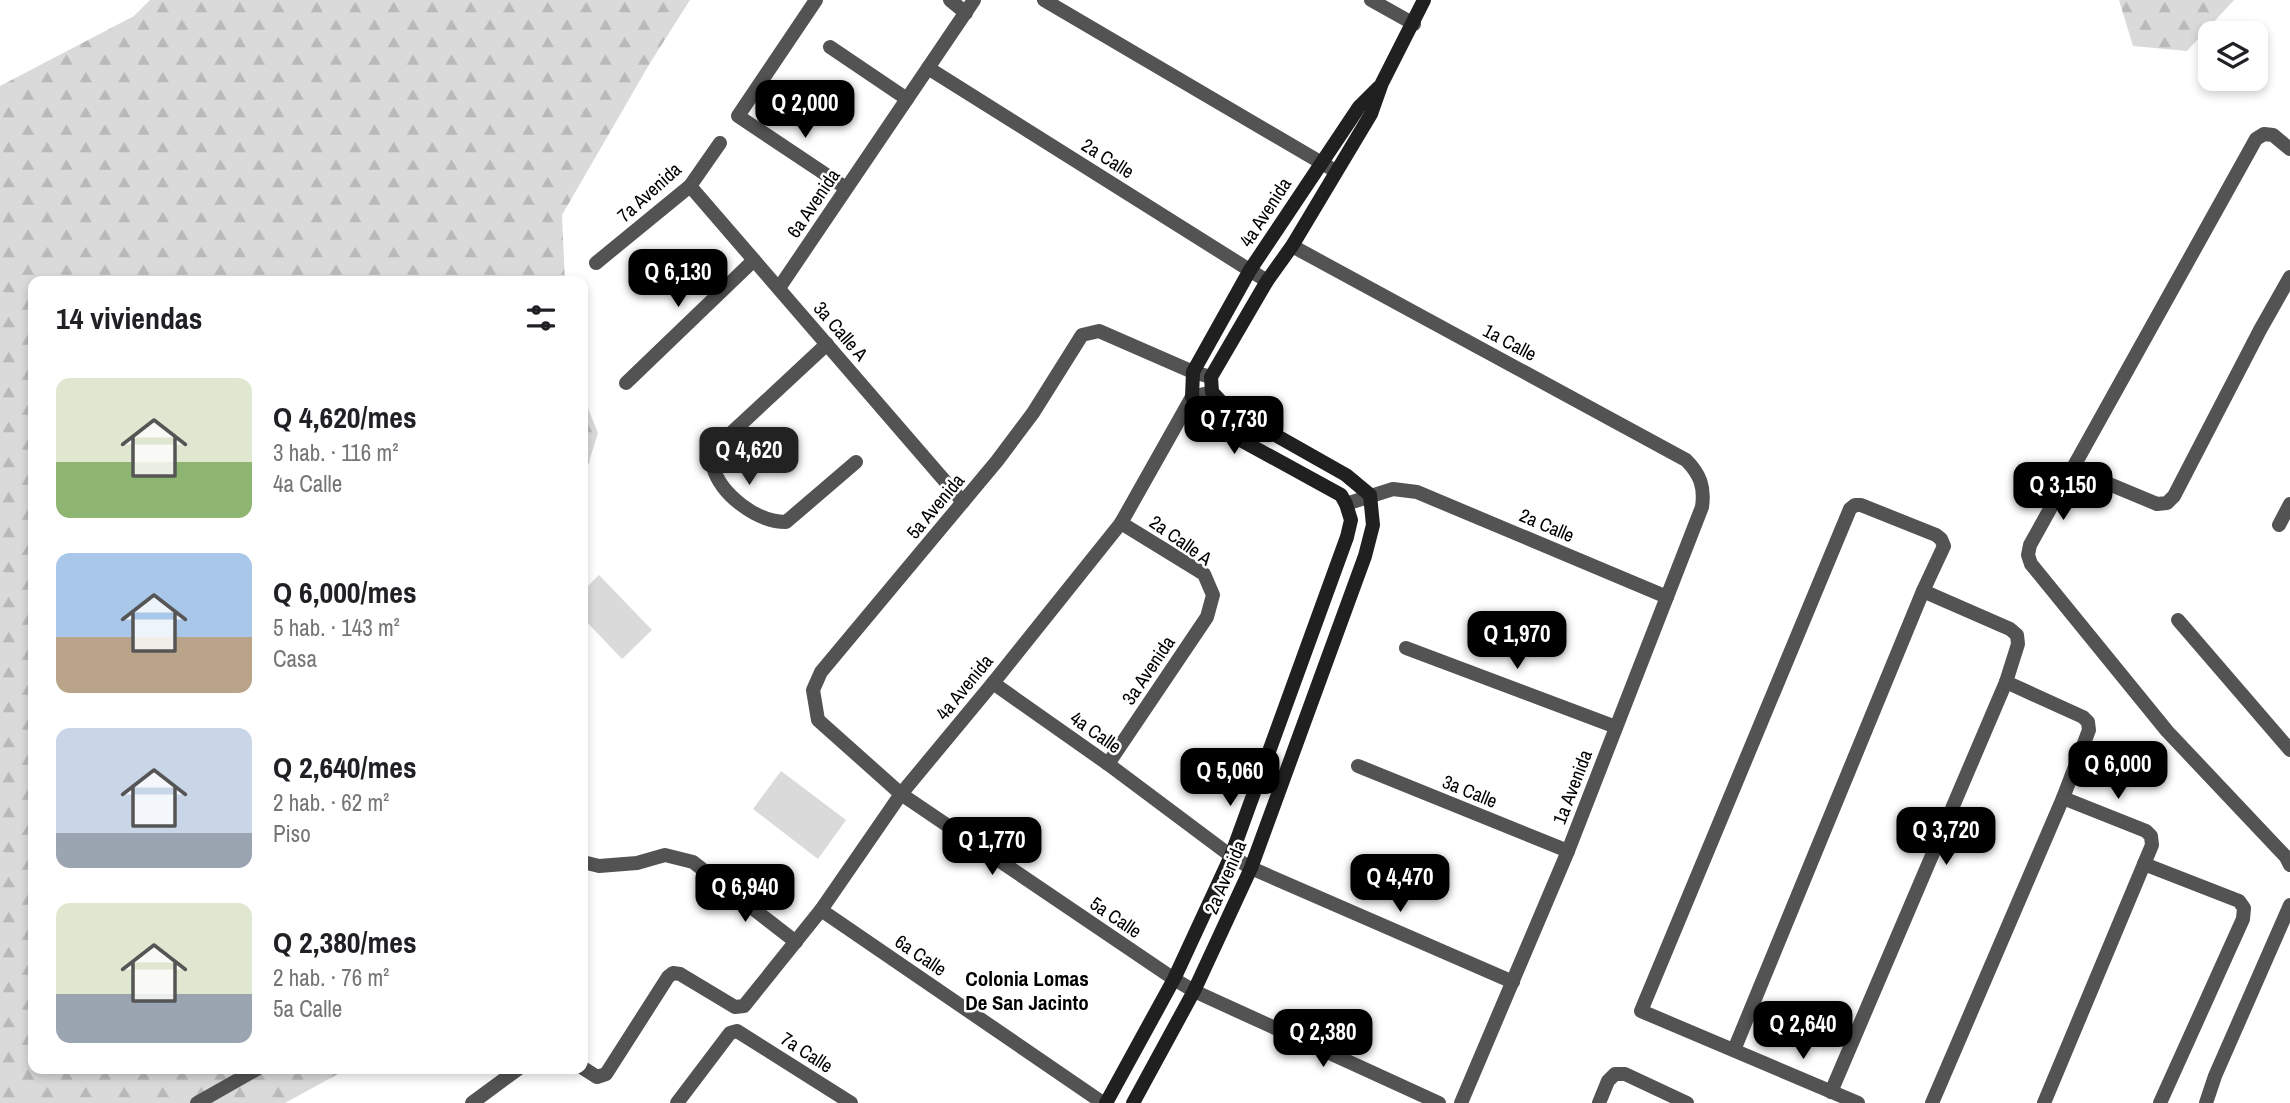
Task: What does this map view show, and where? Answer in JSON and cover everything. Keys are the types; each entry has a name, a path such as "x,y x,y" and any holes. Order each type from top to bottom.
{"street":[{"path":"816,0 738,114 739,118 846,188"},
{"path":"950,0 966,13"},
{"name":"6a Avenida","path":"779,288 974,0"},
{"path":"1044,0 1336,172"},
{"path":"1371,0 1414,24"},
{"name":"4a Avenida","path":"1212,380 1267,281 1292,246 1371,114 1382,83 1424,0"},
{"path":"830,47 907,99"},
{"name":"2a Calle","path":"928,68 1267,281"},
{"name":"4a Avenida","path":"1193,372 1250,270 1359,107 1382,83"},
{"path":"2290,149 2273,135 2264,134 2256,139 2030,545 2028,555 2031,564 2167,731 2286,857 2290,865"},
{"name":"7a Avenida","path":"596,263 690,186 720,142"},
{"name":"3a Calle A","path":"690,186 963,502"},
{"name":"1a Calle","path":"1292,246 1686,460 1696,469 1702,481"},
{"path":"626,383 754,260"},
{"path":"2073,469 2157,504 2167,503 2174,496 2290,277"},
{"name":"5a Avenida","path":"814,703 813,690 821,672 963,502 1033,413 1082,335 1099,331 1193,372"},
{"path":"827,344 713,450 712,465 720,482 753,512 773,522 786,522 856,462"},
{"path":"1346,504 1341,495 1217,426 1200,412 1192,397 1193,372 1212,380 1226,407 1346,475 1370,495"},
{"path":"1192,397 1212,380"},
{"name":"4a Avenida","path":"588,1071 597,1077 606,1074 673,973 680,974 740,1008 821,910 901,794 1121,523 1192,397"},
{"name":"1a Avenida","path":"1461,1103 1568,851 1703,507 1702,481"},
{"name":"2a Calle","path":"1346,504 1393,489 1417,492 1667,597"},
{"name":"2a Avenida","path":"1133,1103 1194,991 1251,868 1365,556 1373,525 1370,495"},
{"name":"2a Avenida","path":"1105,1103 1174,979 1231,856 1348,537 1351,520 1346,504"},
{"path":"2279,525 2290,504"},
{"path":"1734,1050 1944,546 1941,539 1855,505 1850,509 1641,1011 1858,1103"},
{"name":"2a Calle A","path":"1121,523 1204,574 1213,595"},
{"path":"1832,1092 2006,682 2018,645 2017,635 2010,629 1923,591"},
{"name":"3a Avenida","path":"1108,764 1207,617 1213,595"},
{"path":"2178,620 2290,750"},
{"path":"1406,648 1616,727"},
{"path":"1932,1103 2063,798 2089,730 2088,722 2083,717 2006,682"},
{"name":"4a Calle","path":"993,683 1251,868 1513,982"},
{"name":"5a Calle","path":"814,703 818,720 901,794 1174,979 1194,991 1439,1103"},
{"name":"3a Calle","path":"1358,766 1568,851"},
{"path":"2044,1103 2152,845 2151,836 2146,831 2063,798"},
{"path":"588,863 599,866 637,863 666,855 693,862 796,942"},
{"path":"2144,864 2239,901 2244,908 2243,919 2160,1103"},
{"path":"2206,1103 2215,1076 2290,905"},
{"name":"6a Calle","path":"821,910 1105,1103"},
{"name":"7a Calle","path":"677,1103 730,1033 742,1033 851,1103"},
{"path":"197,1103 248,1074"},
{"path":"472,1103 511,1074"},
{"path":"1599,1103 1608,1081 1615,1074 1625,1074 1687,1103"}],"green space":[{"path":"150,0 690,0 650,63 562,215 565,276 28,276 28,1074 338,1074 285,1103 0,1103 0,86 134,16"},
{"path":"2119,0 2234,0 2215,21 2198,21 2198,39 2187,51 2133,46"},
{"path":"588,408 598,433 588,465"},
{"path":"599,575 652,630 622,659 588,623 588,586"},
{"path":"781,771 846,820 818,859 753,809"}],"district":[{"name":"Colonia Lomas De San Jacinto","path":"1027,991"}]}
